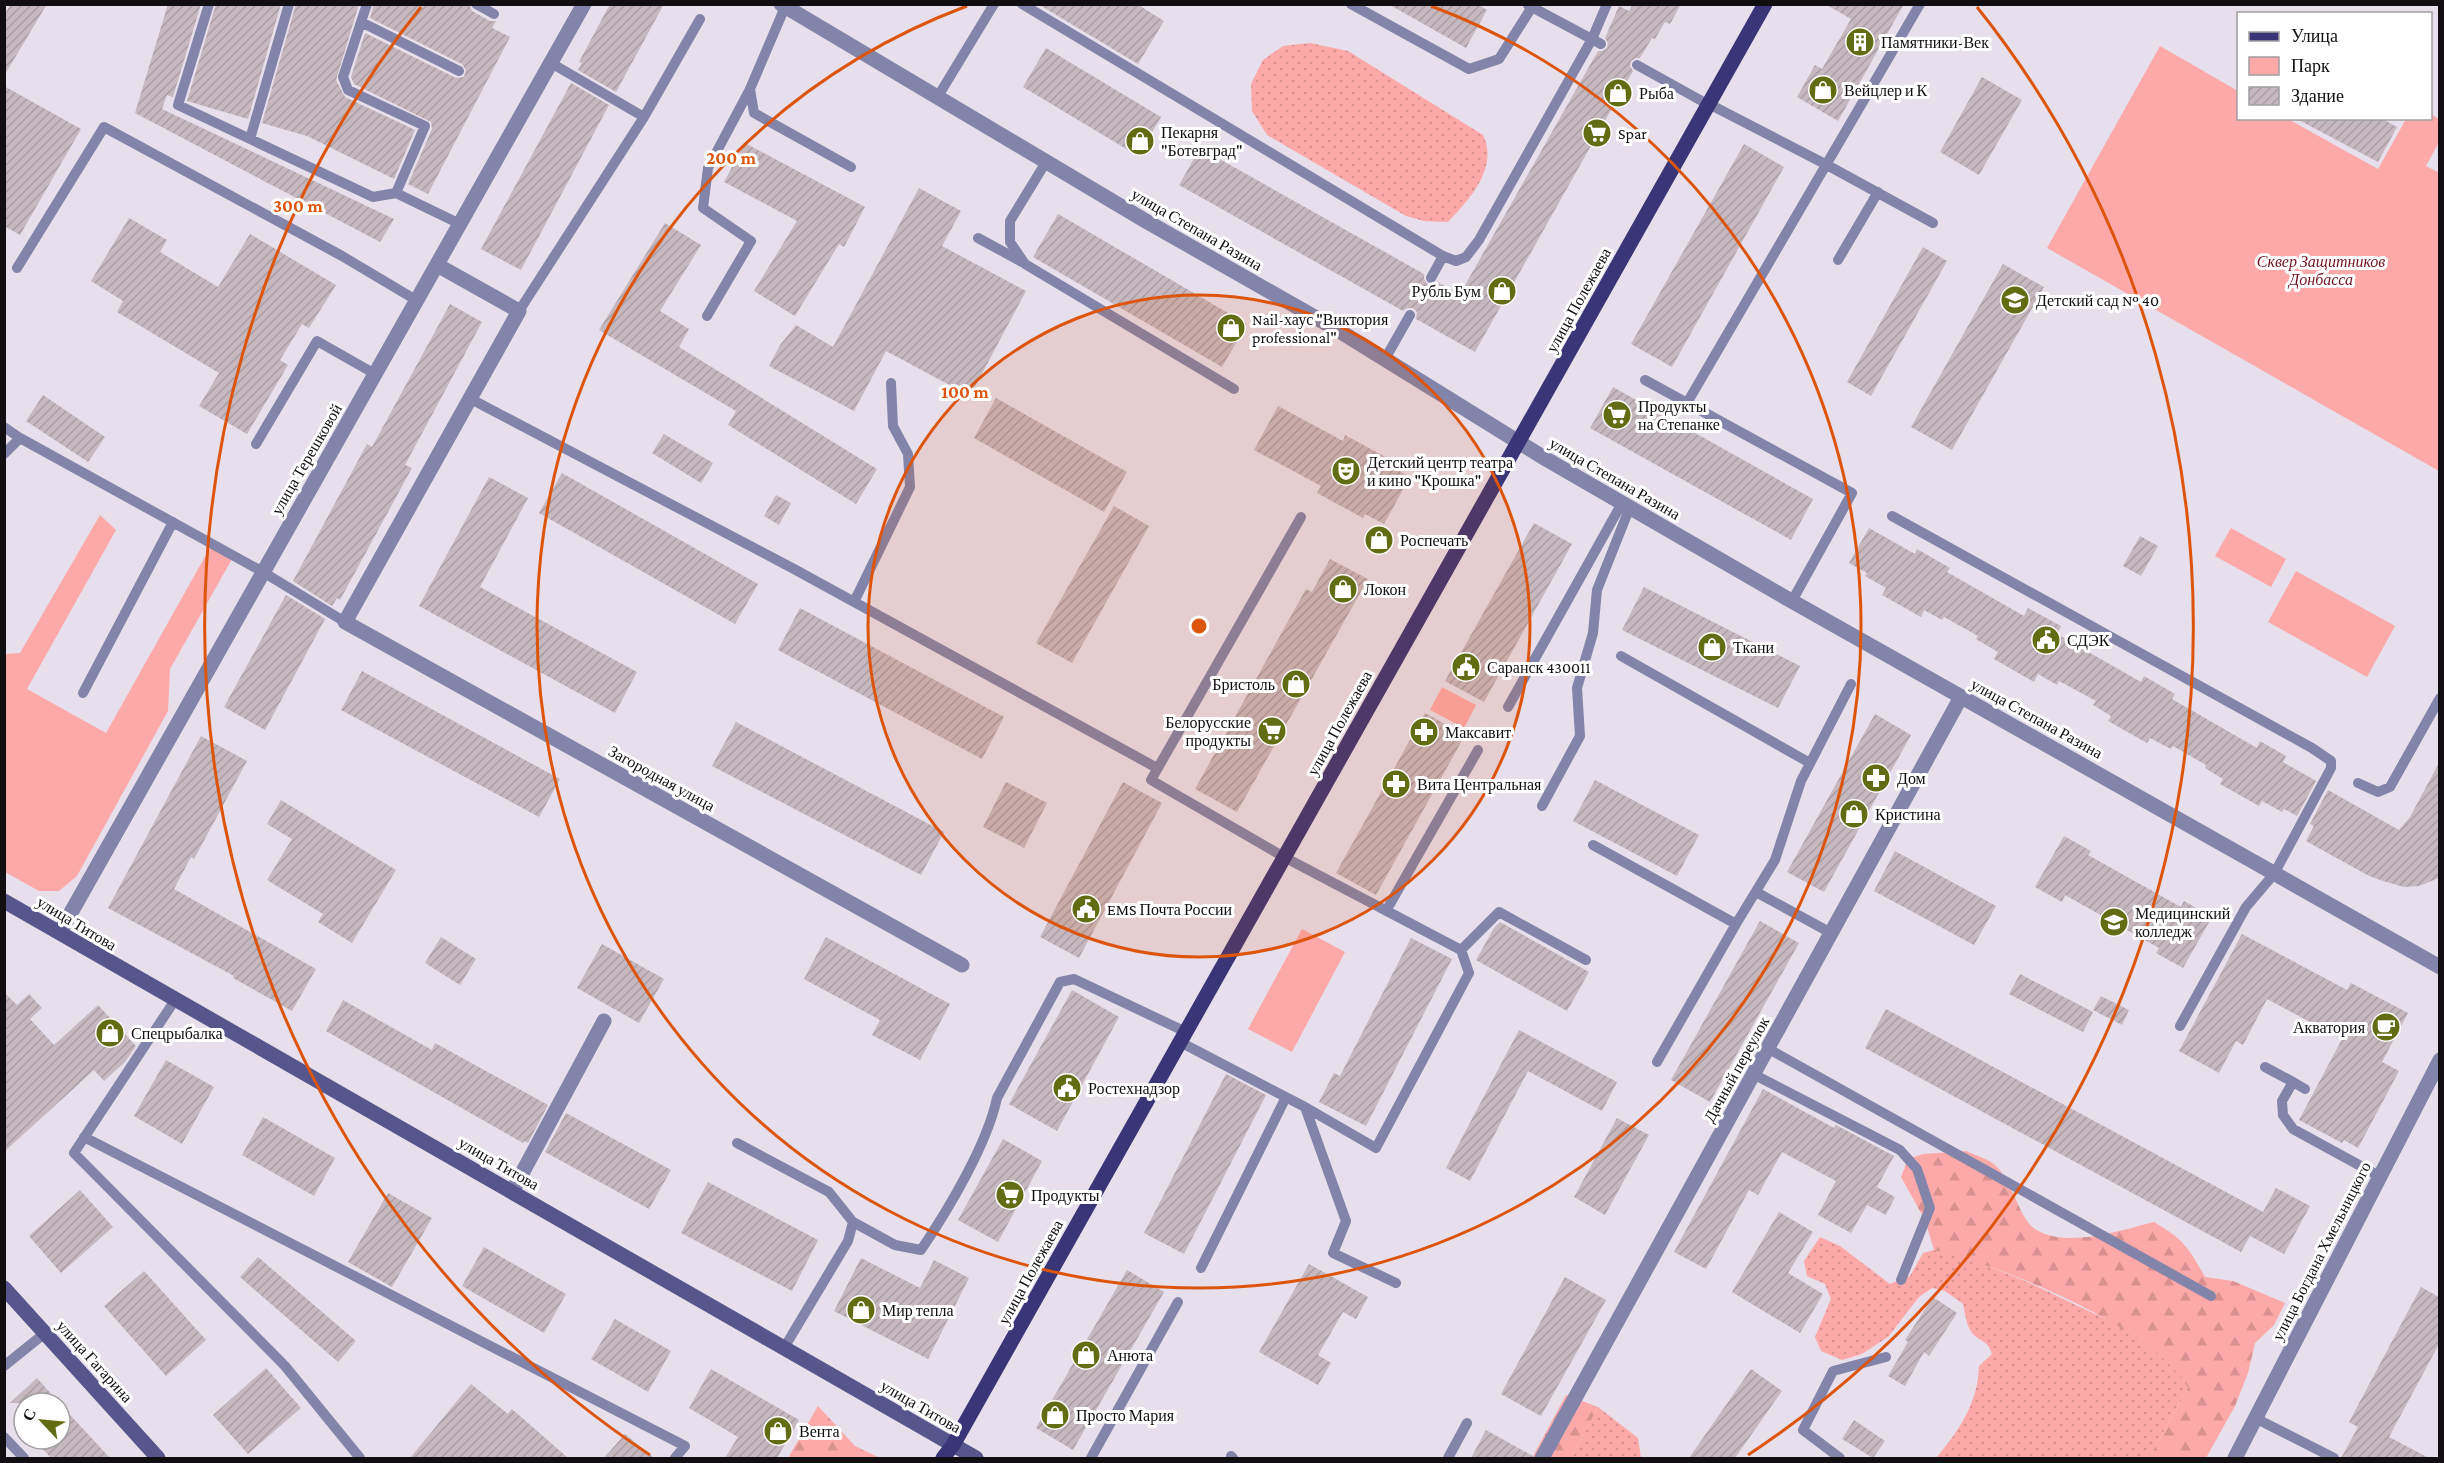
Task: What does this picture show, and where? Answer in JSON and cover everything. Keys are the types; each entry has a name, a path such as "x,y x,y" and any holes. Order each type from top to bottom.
{"main road":[{"name":"улица Полежаева","path":"944,1458 1765,4"},
{"name":"улица Титова","path":"4,901 975,1458"},
{"name":"улица Гагарина","path":"4,1287 158,1458"}],"street":[{"name":"улица Терешковой","path":"60,932 584,4"},
{"name":"улица Степана Разина","path":"783,6 1385,359 1518,443 1792,601 2439,967"},
{"path":"345,622 519,311 437,265"},
{"name":"Загородная улица","path":"345,622 962,965"},
{"name":"Дачный переулок","path":"1542,1458 1961,697"},
{"path":"512,1192 604,1021"},
{"name":"улица Богдана Хмельницкого","path":"2235,1458 2439,1059"}],"lane":[{"path":"209,4 178,105 373,196 396,193 460,224"},
{"path":"250,139 289,4"},
{"path":"367,4 343,77 348,90 425,126 396,193"},
{"path":"476,4 494,14"},
{"path":"938,98 994,4"},
{"path":"1022,4 1450,260 1461,260 1471,252 1597,42 1607,4"},
{"path":"1351,4 1469,69 1499,59 1530,6 1597,42"},
{"path":"1687,403 1920,4"},
{"path":"707,316 751,241 703,208 708,168 750,89 783,6"},
{"path":"519,311 644,117 700,19"},
{"path":"361,22 459,71"},
{"path":"551,63 644,117"},
{"path":"1637,64 1709,105 1827,165 1933,223"},
{"path":"750,89 754,113 851,167"},
{"path":"17,268 104,127 342,256 416,300"},
{"path":"1025,264 1010,242 1010,221 1046,162"},
{"path":"1838,260 1878,192"},
{"path":"978,238 1234,389"},
{"path":"1431,278 1443,256"},
{"path":"1385,359 1410,315"},
{"path":"256,444 317,341 375,374"},
{"path":"1645,380 1852,493 1792,601"},
{"path":"854,602 910,487 908,454 892,426 891,383"},
{"path":"469,398 854,602 1157,768"},
{"name":"Загородная улица","path":"4,427 263,572 345,622"},
{"path":"4,453 20,438"},
{"path":"1508,706 1626,505"},
{"path":"1542,806 1580,736 1577,688 1593,633 1597,590 1626,505"},
{"path":"1892,516 2292,737 2331,761 2331,768 2274,874 2246,907 2180,1026"},
{"path":"737,1143 829,1192 853,1222 895,1245 921,1250 982,1142 997,1098 1060,982 1074,979 1183,1037 1376,1148 1469,973 1461,950 1284,857 1150,780 1301,518"},
{"path":"83,693 173,522"},
{"path":"1621,656 1810,764"},
{"path":"1658,1062 1775,860 1801,781 1851,684"},
{"path":"2358,783 2374,792 2386,790 2439,698"},
{"path":"1386,911 1478,750"},
{"path":"1593,845 1736,924"},
{"path":"1756,892 1831,933"},
{"path":"1461,950 1499,912 1586,960"},
{"path":"175,1000 74,1153 285,1366 360,1458"},
{"path":"1767,1048 2211,1296"},
{"path":"2265,1067 2305,1089"},
{"path":"1753,1074 1900,1150 1917,1169 1930,1208 1901,1280"},
{"path":"2293,1082 2282,1101 2283,1115 2293,1129 2379,1176"},
{"path":"1201,1268 1286,1097"},
{"path":"1305,1107 1346,1221 1333,1253 1396,1283"},
{"path":"84,1137 685,1446 675,1458"},
{"path":"784,1348 848,1241 853,1222"},
{"path":"1091,1458 1178,1302"},
{"path":"4,1366 45,1333"},
{"path":"1840,1458 1803,1430 1833,1371 1886,1357"},
{"path":"2255,1418 2334,1458"},
{"path":"1448,1458 1467,1423"},
{"path":"4,1437 24,1458"}],"green space":[{"path":"1310,43 1348,51 1483,135 1487,147 1484,171 1473,194 1448,222 1424,221 1406,216 1267,135 1252,111 1251,84 1263,60 1283,46"},
{"name":"Сквер Защитников Донбасса","path":"2160,46 2237,90 2237,120 2290,120 2378,169 2405,120 2432,120 2432,115 2439,119 2439,142 2426,166 2440,173 2439,471 2047,248"},
{"path":"100,515 116,530 27,689 106,733 211,546 232,559 170,669 168,711 77,876 59,891 39,891 5,872 5,654 20,653"},
{"path":"2231,528 2286,559 2271,587 2215,556"},
{"path":"2296,571 2395,626 2367,677 2268,622"},
{"path":"1442,687 1476,705 1464,728 1430,710"},
{"path":"1302,929 1345,952 1292,1052 1248,1029"},
{"path":"1966,1151 1995,1165 2009,1185 2027,1221 2038,1231 2052,1236 2088,1237 2154,1222 2184,1245 2205,1277 2233,1281 2285,1303 2274,1325 2255,1343 2248,1373 2235,1406 2206,1458 2149,1458 2188,1388 2171,1365 2144,1343 2111,1322 2035,1284 1997,1269 1934,1250 1925,1220 1901,1177 1908,1159 1923,1154"},
{"path":"1820,1237 1840,1246 1890,1284 1910,1276 1923,1253 1934,1250 1968,1258 2030,1283 2116,1324 2147,1343 2180,1374 2188,1388 2149,1458 1936,1458 1966,1416 1975,1392 1979,1366 1992,1354 1990,1349 1970,1330 1963,1304 1945,1291 1932,1288 1919,1297 1888,1337 1862,1354 1842,1360 1821,1351 1815,1337 1831,1299 1825,1284 1807,1276 1804,1261"},
{"path":"1566,1395 1598,1407 1571,1458 1532,1458"},
{"path":"818,1406 855,1446 880,1458 788,1458"},
{"path":"1598,1407 1638,1438 1641,1458 1571,1458"}],"building":[{"path":"11,4 47,4 4,76 4,15"},
{"path":"168,4 201,4 173,97 167,95 162,109 394,219 380,242 135,113"},
{"path":"216,4 281,4 248,119 187,101"},
{"path":"296,4 359,4 336,80 345,97 415,130 394,179 307,136 262,123"},
{"path":"374,4 469,4 472,11 490,21 496,21 492,28 510,37 428,194 408,184 432,129 431,122 354,84 351,77 365,33 456,78 464,77 466,70 462,64 370,18"},
{"path":"610,4 664,4 616,92 578,70 582,63 579,62"},
{"path":"1038,4 1137,4 1164,21 1138,64"},
{"path":"1388,4 1477,4 1487,10 1466,48"},
{"path":"1633,4 1681,4 1670,24 1665,22 1640,58 1631,61 1630,66 1633,71 1475,352 1416,319 1417,312 1413,308 1403,311 1179,185 1200,148 1424,274 1427,284 1432,285 1437,282 1460,294 1598,51 1607,48 1608,43 1605,38 1619,6 1629,11"},
{"name":"Памятники-Век","path":"1825,4 1904,4 1838,121 1797,97 1815,65 1822,69 1851,19"},
{"path":"1046,48 1161,117 1138,156 1023,87"},
{"path":"1982,77 2022,100 1979,175 1940,152"},
{"path":"571,83 609,105 521,270 481,249"},
{"path":"4,86 81,129 20,235 4,226"},
{"path":"2299,120 2385,120 2397,127 2378,162"},
{"path":"745,143 865,207 844,247 839,244 795,316 754,291 797,221 724,182"},
{"path":"1744,144 1784,167 1672,367 1631,344"},
{"path":"919,188 961,211 942,246 1026,291 970,396 886,351 854,411 769,366 780,345 796,325 833,347"},
{"path":"1058,214 1247,324 1222,367 1033,257"},
{"path":"129,218 167,240 160,252 218,287 250,234 336,285 309,328 302,324 280,360 288,365 247,434 199,406 219,373 117,312 123,301 91,281"},
{"path":"665,223 701,245 660,311 689,329 679,347 877,469 856,504 728,425 736,411 599,330"},
{"path":"1923,247 1947,261 1871,396 1847,382"},
{"path":"2003,264 2044,287 1952,450 1911,427"},
{"path":"450,304 482,322 405,465 412,468 340,600 337,598 332,606 293,581 367,444 372,447"},
{"path":"1613,387 1813,499 1791,540 1590,428"},
{"path":"43,395 105,437 88,462 26,421"},
{"path":"996,398 1127,472 1104,512 974,438"},
{"name":"Детский центр театра и кино \"Крошка\"","path":"1278,406 1343,441 1345,435 1391,460 1389,465 1410,477 1384,524 1365,514 1363,518 1317,493 1321,486 1254,450"},
{"path":"664,434 713,463 701,483 652,453"},
{"path":"562,473 758,584 735,624 539,513"},
{"path":"489,477 528,498 480,587 637,672 615,713 419,606"},
{"path":"776,495 791,503 779,525 764,516"},
{"path":"1114,506 1149,526 1072,663 1036,643"},
{"path":"1534,523 1572,544 1484,702 1445,681"},
{"path":"1869,528 1915,554 1917,549 1950,568 1947,572 2024,616 2028,608 2061,626 2057,634 2141,682 2144,676 2175,694 2172,699 2257,748 2260,741 2286,756 2283,762 2316,781 2297,816 2284,809 2282,812 2262,801 2259,806 2220,784 2223,779 2205,768 2206,765 2173,746 2171,749 2150,738 2147,743 2108,721 2111,716 2093,705 2096,701 2059,681 2057,685 2038,674 2034,682 1994,659 1998,652 1976,639 1978,636 1944,617 1942,620 1924,610 1921,617 1882,595 1886,588 1865,576 1867,573 1849,563"},
{"path":"2140,536 2158,546 2141,576 2123,566"},
{"path":"1330,559 1368,579 1237,812 1195,789 1306,589 1312,592"},
{"path":"1644,587 1800,666 1778,708 1622,630"},
{"path":"286,595 325,619 265,730 224,707"},
{"path":"800,608 1004,717 982,759 778,650"},
{"path":"362,671 560,779 539,817 341,710"},
{"path":"1425,713 1465,735 1376,895 1336,873"},
{"path":"1875,714 1911,735 1824,892 1787,872"},
{"path":"736,722 944,832 921,875 712,766"},
{"path":"201,736 247,761 194,859 191,857 174,889 316,969 292,1011 233,978 234,976 108,908"},
{"path":"2439,763 2439,878 2419,886 2404,887 2369,876 2306,841 2314,826 2310,824 2328,790 2399,830 2410,817"},
{"path":"1595,780 1699,835 1677,876 1573,821"},
{"path":"1006,782 1047,803 1024,848 983,827"},
{"path":"1123,782 1162,803 1079,958 1040,937"},
{"path":"281,800 396,870 352,943 318,922 323,914 267,880 292,839 267,824"},
{"path":"2064,836 2091,851 2088,855 2181,907 2184,901 2212,917 2183,968 2156,953 2159,948 2065,895 2062,902 2035,887"},
{"path":"1895,851 1996,906 1974,945 1874,891"},
{"path":"1760,921 1799,943 1710,1102 1671,1080"},
{"path":"1500,922 1589,972 1567,1011 1476,960 1494,928"},
{"path":"2242,934 2347,990 2351,983 2408,1013 2382,1062 2399,1071 2358,1148 2344,1140 2342,1143 2299,1120 2342,1039 2267,999 2243,1045 2236,1041 2219,1073 2179,1051"},
{"path":"441,937 476,959 460,985 425,963"},
{"path":"826,937 950,1004 920,1060 872,1035 880,1020 804,979"},
{"path":"1411,938 1452,959 1366,1126 1319,1102 1334,1073 1340,1076"},
{"path":"602,944 664,979 639,1023 577,988"},
{"path":"2020,974 2093,1012 2083,1032 2009,994"},
{"path":"1072,990 1119,1017 1057,1131 1009,1104"},
{"path":"4,992 17,1005 29,994 42,1008 30,1019 54,1045 98,1005 136,1046 125,1062 104,1081 94,1070 4,1152"},
{"path":"2101,996 2129,1010 2122,1025 2093,1010"},
{"path":"343,1000 432,1050 435,1043 548,1105 528,1143 524,1141 523,1143 326,1031"},
{"path":"1886,1009 2263,1212 2276,1188 2310,1206 2284,1254 2250,1236 2241,1252 1865,1048"},
{"path":"1519,1030 1617,1082 1602,1111 1528,1071 1470,1181 1446,1168"},
{"path":"166,1060 214,1087 182,1144 134,1116"},
{"path":"1226,1074 1266,1095 1184,1254 1144,1233"},
{"path":"1763,1089 1834,1128 1836,1125 1894,1156 1877,1187 1895,1197 1886,1215 1867,1205 1851,1233 1818,1215 1836,1181 1782,1152 1758,1195 1749,1190 1706,1269 1674,1252"},
{"path":"566,1113 671,1170 649,1209 545,1152"},
{"path":"263,1117 335,1158 314,1196 242,1155"},
{"path":"1617,1118 1649,1135 1605,1215 1574,1197"},
{"path":"1003,1139 1042,1161 998,1242 958,1220"},
{"path":"708,1182 818,1240 792,1291 681,1233"},
{"path":"80,1190 113,1227 61,1273 29,1236"},
{"path":"388,1193 432,1218 392,1287 348,1262"},
{"path":"1779,1212 1813,1232 1788,1273 1823,1294 1800,1333 1732,1292"},
{"path":"484,1247 566,1294 544,1333 462,1286"},
{"path":"258,1257 356,1341 338,1362 240,1277"},
{"path":"861,1258 920,1288 934,1260 969,1278 928,1359 834,1311"},
{"path":"1309,1264 1368,1297 1356,1319 1343,1312 1318,1355 1331,1363 1318,1385 1259,1352"},
{"path":"1127,1270 1164,1292 1073,1450 1036,1428"},
{"path":"144,1271 206,1340 166,1376 104,1306"},
{"path":"1565,1277 1606,1300 1541,1416 1501,1394"},
{"path":"2421,1287 2439,1297 2439,1344 2389,1437 2429,1458 2341,1458 2358,1427 2349,1422"},
{"path":"1933,1297 1957,1313 1929,1356 1924,1352 1905,1386 1888,1376 1908,1342 1905,1340"},
{"path":"615,1319 671,1351 648,1392 591,1359"},
{"path":"266,1368 301,1408 248,1454 213,1415"},
{"path":"711,1369 799,1420 777,1458 725,1458 738,1437 689,1408"},
{"path":"1751,1369 1782,1391 1735,1458 1689,1458"},
{"path":"37,1378 48,1391 23,1391"},
{"path":"471,1384 508,1414 512,1409 568,1458 410,1458"},
{"path":"72,1417 110,1458 51,1458 45,1451 72,1451"},
{"path":"1854,1420 1885,1441 1873,1458 1842,1439"},
{"path":"1486,1430 1533,1456 1532,1458 1471,1458"},
{"path":"625,1434 654,1458 604,1458"}],"place":[{"name":"Памятники-Век","path":"1860,42"},
{"name":"Вейцлер и К","path":"1823,90"},
{"name":"Рыба","path":"1618,93"},
{"name":"Spar","path":"1597,133"},
{"name":"Пекарня \"Ботевград\"","path":"1140,141"},
{"name":"Рубль Бум","path":"1502,291"},
{"name":"Детский сад № 40","path":"2015,300"},
{"name":"Nail-хаус \"Виктория professional\"","path":"1231,328"},
{"name":"Продукты на Степанке","path":"1617,415"},
{"name":"Детский центр театра и кино \"Крошка\"","path":"1346,471"},
{"name":"Роспечать","path":"1379,540"},
{"name":"Локон","path":"1343,589"},
{"name":"СДЭК","path":"2046,640"},
{"name":"Ткани","path":"1712,647"},
{"name":"Саранск 430011","path":"1466,667"},
{"name":"Бристоль","path":"1296,684"},
{"name":"Белорусские продукты","path":"1272,731"},
{"name":"Максавит","path":"1424,732"},
{"name":"Дом","path":"1876,778"},
{"name":"Вита Центральная","path":"1396,784"},
{"name":"Кристина","path":"1854,814"},
{"name":"EMS Почта России","path":"1086,909"},
{"name":"Медицинский колледж","path":"2114,922"},
{"name":"Акватория","path":"2386,1027"},
{"name":"Спецрыбалка","path":"110,1033"},
{"name":"Ростехнадзор","path":"1067,1088"},
{"name":"Продукты","path":"1010,1195"},
{"name":"Мир тепла","path":"861,1310"},
{"name":"Анюта","path":"1086,1355"},
{"name":"Просто Мария","path":"1055,1415"},
{"name":"Вента","path":"778,1431"}]}
